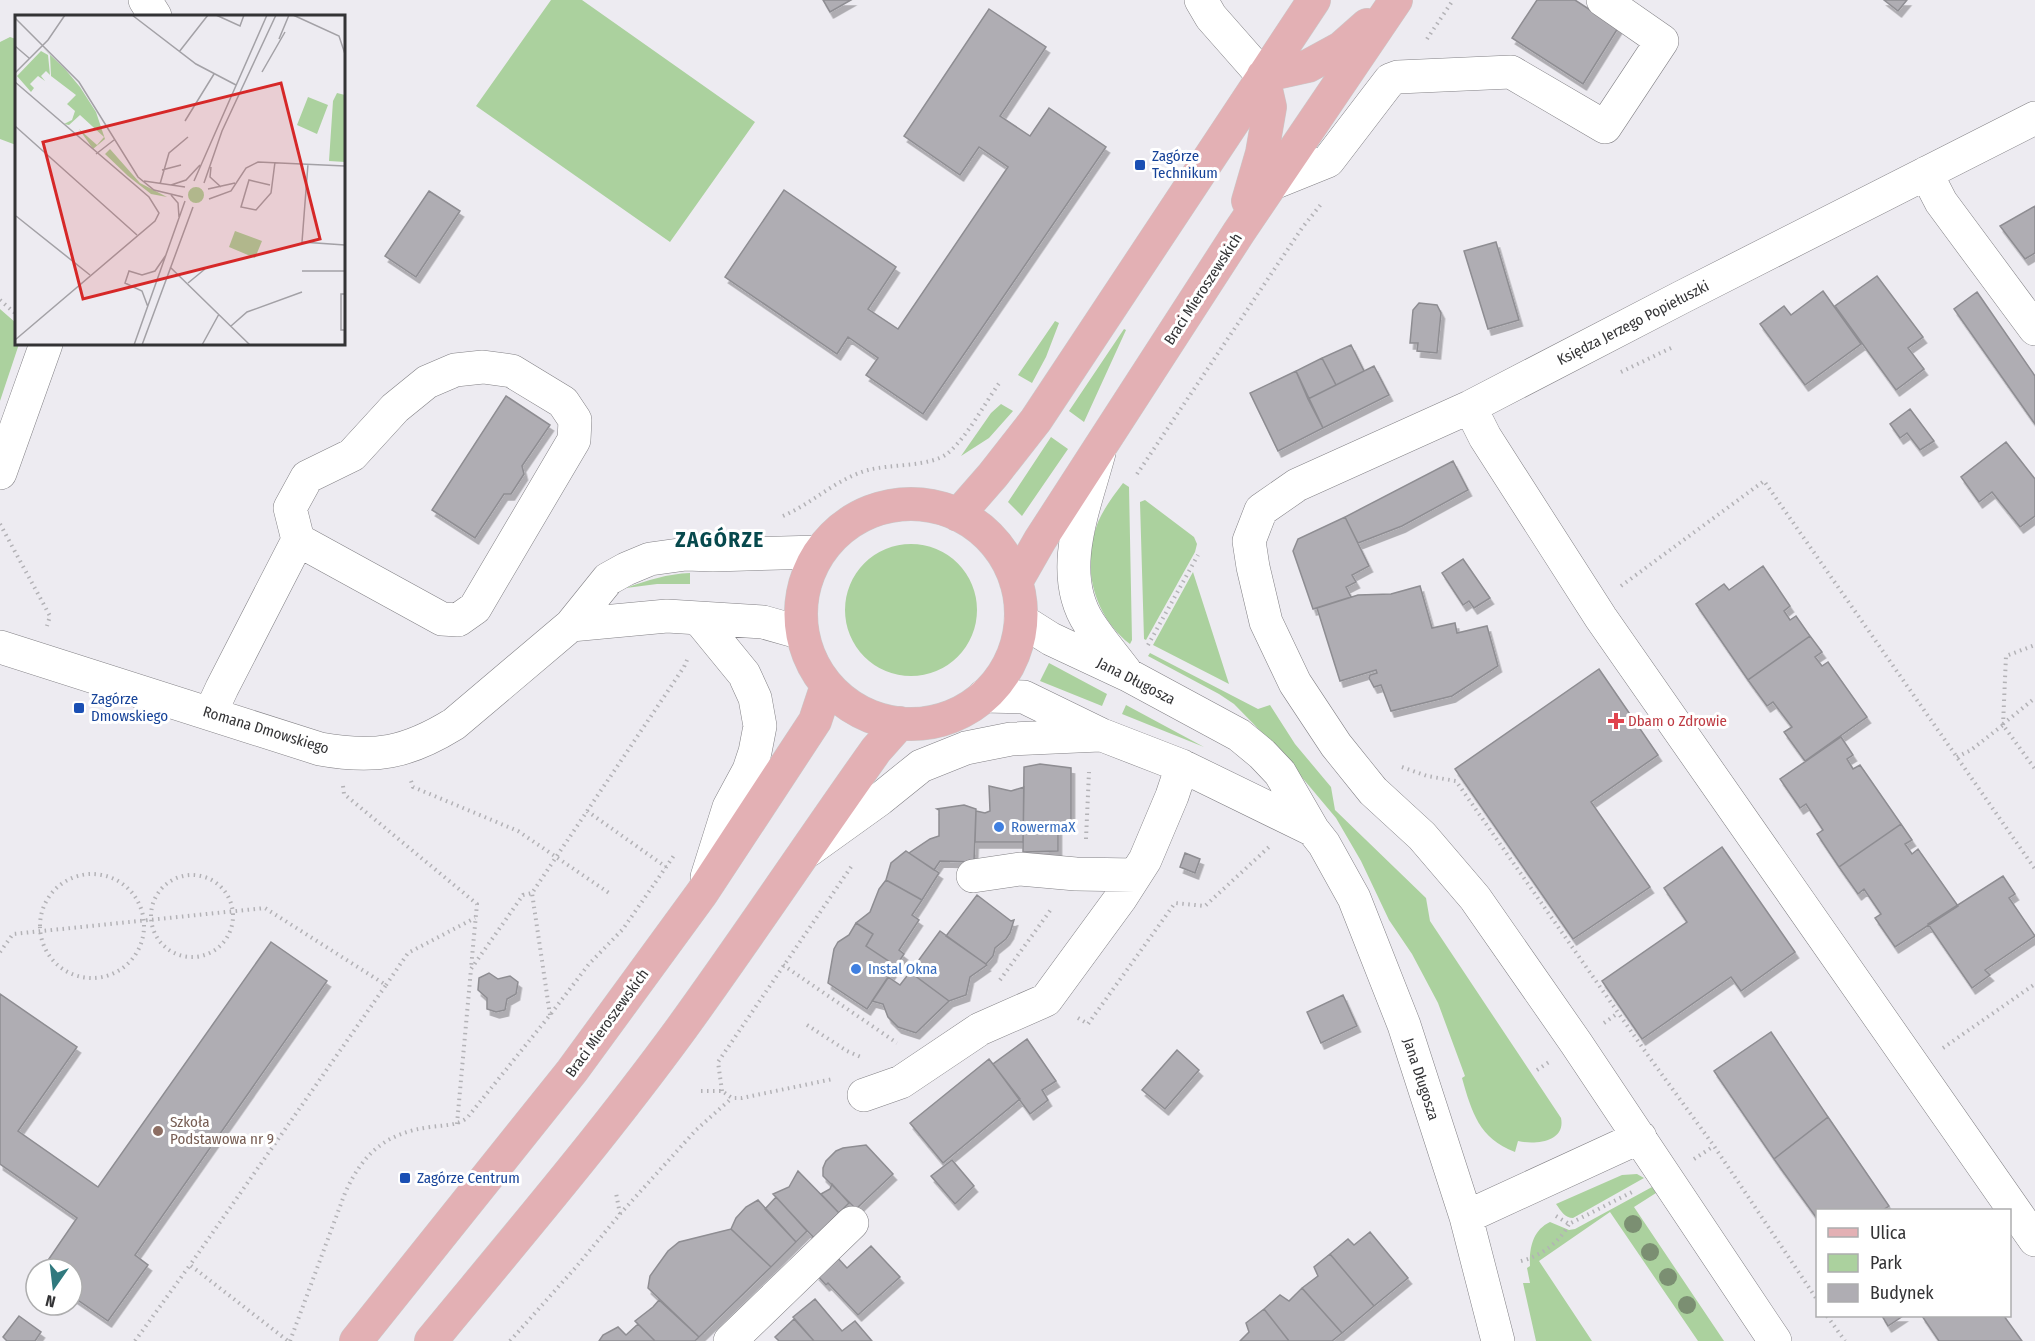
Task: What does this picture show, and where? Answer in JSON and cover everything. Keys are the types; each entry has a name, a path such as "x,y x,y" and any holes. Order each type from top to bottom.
{"main road":[{"path":"958,514 993,476 1036,420 1314,0"},
{"path":"1263,76 1308,66 1341,48 1396,0"},
{"name":"Braci Mieroszewskich","path":"1016,582 1040,540 1239,232 1396,0"},
{"path":"1239,232 1262,153 1270,107 1263,76"},
{"path":"897,505 928,505 958,514 977,526 994,542 1007,561 1016,582 1021,620 1010,662 999,680 984,696 959,713 930,722 900,723 873,718 848,704 827,686 811,661 802,633 800,612 802,591 809,571 819,552 840,529 866,513 897,505"},
{"name":"Braci Mieroszewskich","path":"356,1341 572,1071 702,893 815,721 827,686"},
{"path":"431,1341 570,1174 681,1029 876,750 900,723"}],"street":[{"path":"145,0 154,15"},
{"path":"1201,0 1211,17 1263,76"},
{"path":"1271,184 1328,161 1390,80 1410,76 1511,72 1605,127 1662,41 1603,0"},
{"name":"Księdza Jerzego Popiełuszki","path":"1640,1137 1475,898 1422,836 1373,791 1336,744 1295,683 1266,621 1253,567 1250,541 1261,510 1297,485 1470,407 2035,118"},
{"path":"1926,174 1941,202 2035,329"},
{"path":"0,473 46,345"},
{"path":"210,714 298,540 290,508 307,477 352,455 395,408 427,382 455,370 483,367 512,371 563,402 575,420 574,440 475,608 458,620 442,619 298,540"},
{"path":"1470,407 1485,437 1593,605 2035,1240"},
{"path":"1100,449 1077,538 1074,579 1079,601 1088,622 1128,675"},
{"name":"Romana Dmowskiego","path":"0,647 320,749 348,754 378,754 406,748 433,737 454,724 571,625 608,579 626,569 650,559 686,554 819,552"},
{"path":"571,625 668,616 763,622 802,633"},
{"path":"699,619 744,674 755,698 760,726 749,770 729,807 702,893"},
{"name":"Jana Długosza","path":"1021,620 1051,639 1128,675 1239,735 1280,773 1354,898 1404,1025 1466,1217 1498,1341"},
{"name":"Jana Długosza","path":"984,696 1024,698 1102,735 1182,766 1313,830"},
{"path":"802,855 880,799 921,766 966,748 1011,739 1102,735"},
{"path":"864,1095 901,1082 980,1029 1046,1000 1120,899 1144,860 1182,766"},
{"path":"973,876 1020,869 1076,874 1135,875"},
{"path":"1466,1217 1640,1137 1776,1341"},
{"path":"730,1341 852,1223"}],"path":[{"path":"1410,76 1414,58 1453,0"},
{"path":"1137,474 1302,228 1329,195"},
{"path":"0,300 15,314"},
{"path":"1611,377 1673,347"},
{"path":"777,519 835,484 865,471 881,466 930,460 947,454 959,441 1000,382"},
{"path":"1593,605 1764,481 2035,869"},
{"path":"0,524 50,616 44,632"},
{"path":"1148,646 1198,555"},
{"path":"550,1016 532,893 684,667 699,619"},
{"path":"2035,645 2006,656 2003,725 2035,769"},
{"path":"1957,757 1971,750 2035,698"},
{"path":"995,987 1085,859 1090,765"},
{"path":"1394,765 1427,776 1456,781 1641,1046 1714,1146 1816,1298"},
{"path":"411,778 413,787 518,831 609,892"},
{"path":"343,786 344,794 477,904 457,1124"},
{"path":"587,811 666,867"},
{"path":"190,1265 289,1341 345,1193 365,1158 382,1143 395,1136 429,1127 457,1124 472,1113 589,964 623,929 678,849"},
{"path":"722,1092 718,1062 855,862"},
{"path":"86,875 102,876 118,881 131,891 140,905 144,920 143,937 137,952 127,965 113,974 98,978 82,977 66,971 53,961 44,948 40,932 41,915 57,887 71,879 86,875"},
{"path":"195,875 220,887 229,898 233,912 232,926 226,939 216,949 203,955 189,957 175,953 163,945 155,934 151,920 152,906 158,893 168,882 180,877 195,875"},
{"path":"471,969 523,895 532,893"},
{"path":"0,952 13,934 265,908 386,985"},
{"path":"135,1341 408,953 476,918"},
{"path":"783,966 898,1043"},
{"path":"1916,1067 2035,984"},
{"path":"807,1025 847,1051"},
{"path":"701,1091 722,1092 732,1098 742,1098 836,1078"},
{"path":"510,1341 696,1130 732,1098"},
{"path":"1521,1261 1533,1258 1548,1248 1565,1232 1569,1224 1640,1188"},
{"path":"616,1193 620,1214"},
{"path":"1550,1212 1569,1224"},
{"path":"1828,1317 1845,1341"}],"green space":[{"path":"551,0 582,0 755,122 670,242 476,106"},
{"path":"10,37 15,39 15,145 0,139 0,42"},
{"path":"0,309 15,322 15,345 19,345 0,401"},
{"path":"1055,321 1059,323 1046,357 1032,383 1018,375"},
{"path":"1124,329 1126,330 1084,422 1069,411"},
{"path":"1001,404 1013,411 989,438 961,456 991,413"},
{"path":"1051,437 1068,449 1022,516 1008,502"},
{"path":"1123,483 1129,487 1132,640 1130,644 1107,619 1099,604 1091,572 1093,539 1098,522"},
{"path":"1145,500 1194,537 1197,544 1195,552 1146,640 1144,639 1140,502"},
{"path":"911,544 936,549 958,563 972,585 977,610 972,635 958,657 936,671 911,676 886,671 864,657 850,635 845,610 850,585 864,563 886,549"},
{"path":"1193,572 1229,684 1153,645"},
{"path":"690,573 690,584 657,584 626,588 658,578"},
{"path":"1150,653 1258,709 1270,705 1295,744 1331,787 1335,810 1426,898 1430,921 1561,1118 1559,1132 1554,1137 1540,1142 1518,1141 1515,1152 1485,1132 1469,1102 1462,1078 1465,1076 1438,1003 1412,954 1389,920 1361,861 1336,818 1279,750 1234,704 1148,656"},
{"path":"1049,663 1107,694 1102,706 1040,681"},
{"path":"1126,705 1204,747 1122,714"},
{"path":"1637,1174 1644,1178 1573,1218 1561,1212 1556,1204 1622,1175"},
{"path":"1652,1187 1656,1193 1634,1207 1724,1341 1698,1341 1610,1212 1539,1261 1592,1341 1536,1341 1523,1283 1530,1283 1527,1268 1530,1266 1530,1253 1536,1235 1544,1225 1550,1222 1569,1230 1575,1229"}],"building":[{"path":"823,0 851,0 830,12"},
{"path":"1537,0 1575,0 1618,28 1583,84 1512,38"},
{"path":"1884,0 1907,0 1898,11"},
{"path":"989,9 1046,47 1000,116 1030,136 1049,108 1106,147 923,414 866,375 878,358 848,337 837,354 725,277 784,190 896,267 868,309 898,329 1008,167 979,147 960,175 904,136"},
{"path":"429,191 460,211 416,277 385,256"},
{"path":"2035,206 2035,253 2025,259 2000,226"},
{"path":"1496,242 1519,320 1488,329 1464,251"},
{"path":"1877,276 1923,337 1908,348 1924,369 1896,390 1835,306"},
{"path":"1823,291 1861,344 1805,385 1760,324 1784,306 1791,315"},
{"path":"1977,292 2035,376 2035,424 1954,309"},
{"path":"1419,303 1437,305 1441,313 1437,353 1417,351 1418,343 1410,343 1413,310"},
{"path":"1351,345 1364,371 1336,385 1322,358"},
{"path":"1322,358 1336,385 1308,399 1296,371"},
{"path":"1374,366 1389,395 1323,428 1308,399"},
{"path":"1296,371 1323,428 1278,451 1250,393"},
{"path":"506,396 550,425 522,466 524,474 511,494 504,494 475,538 432,510"},
{"path":"1910,409 1934,441 1920,450 1907,433 1900,438 1890,424"},
{"path":"2006,442 2035,479 2035,516 2020,527 1992,492 1979,502 1961,477"},
{"path":"1453,461 1468,490 1402,526 1358,543 1345,517"},
{"path":"1345,517 1369,566 1352,575 1356,582 1346,587 1351,597 1313,609 1293,551 1298,539"},
{"path":"1463,559 1490,598 1474,608 1469,601 1463,605 1442,573"},
{"path":"1763,566 1790,606 1784,611 1790,620 1796,616 1810,636 1748,680 1696,604 1724,584 1729,590"},
{"path":"1420,586 1432,628 1455,623 1457,633 1487,626 1498,666 1452,696 1391,711 1381,685 1374,687 1369,678 1370,675 1377,673 1376,670 1340,681 1317,608 1358,595 1391,594"},
{"path":"1810,636 1822,652 1815,657 1822,666 1828,662 1867,717 1805,761 1784,732 1792,727 1773,702 1767,706 1748,680"},
{"path":"1599,669 1658,755 1591,802 1650,887 1573,939 1455,769"},
{"path":"1841,737 1853,755 1847,759 1853,769 1860,765 1901,824 1839,867 1817,834 1823,830 1806,804 1800,808 1780,779"},
{"path":"1040,764 1071,768 1071,827 1058,827 1058,851 1023,852 1024,767"},
{"name":"RowermaX","path":"989,786 1011,791 1024,787 1023,842 975,842 976,811 985,813 990,811"},
{"path":"964,805 976,809 974,862 940,861 934,870 909,853 930,839 939,836 939,810 937,809"},
{"path":"1901,824 1912,840 1905,844 1912,854 1918,849 1958,906 1895,947 1875,918 1881,914 1864,889 1858,894 1839,867"},
{"path":"1722,847 1795,952 1741,991 1731,977 1642,1039 1602,981 1687,922 1664,888"},
{"path":"906,851 939,873 922,900 886,880 891,863"},
{"path":"1185,853 1200,859 1195,873 1180,867"},
{"path":"2003,876 2015,894 2009,898 2035,936 1985,970 1990,975 1972,988 1928,924"},
{"path":"886,880 922,900 912,915 919,920 899,950 904,954 896,966 866,946 873,934 856,923 870,912 879,889"},
{"path":"977,895 1011,921 1014,920 1010,933 995,948 993,956 986,964 946,936"},
{"path":"856,923 873,934 866,946 896,966 867,1009 828,983 834,949 838,942 849,935"},
{"path":"940,931 987,965 970,977 966,995 949,1001 910,972"},
{"path":"271,942 327,981 135,1255 148,1265 108,1321 84,1304 84,1257 50,1257 77,1218 0,1164 0,994 77,1047 18,1131 98,1187"},
{"path":"910,972 949,1001 916,1033 898,1027 888,1017 883,1004 872,1001 888,977 900,985"},
{"path":"489,973 498,979 510,976 518,982 516,994 507,999 505,1010 496,1012 487,1009 487,998 478,990 479,978"},
{"path":"1343,995 1357,1026 1321,1043 1307,1012"},
{"path":"1771,1032 1828,1117 1774,1159 1714,1071"},
{"path":"1027,1039 1056,1081 1042,1090 1048,1100 1030,1114 993,1064"},
{"path":"1177,1050 1199,1070 1165,1109 1142,1090"},
{"path":"989,1059 1020,1099 943,1163 910,1123"},
{"path":"1828,1117 1889,1206 1884,1209 1816,1209 1816,1217 1774,1159"},
{"path":"866,1145 893,1174 856,1209 823,1176 823,1168 826,1161 836,1151"},
{"path":"952,1160 974,1186 955,1204 931,1176"},
{"path":"798,1171 839,1213 814,1238 773,1194 789,1187"},
{"path":"832,1184 849,1203 839,1213 821,1194 830,1189"},
{"path":"776,1197 807,1231 796,1242 765,1209"},
{"path":"758,1200 796,1242 771,1267 731,1229 736,1218 746,1207"},
{"path":"731,1229 771,1267 699,1337 648,1288 650,1276 668,1251 679,1242"},
{"path":"1370,1232 1408,1278 1374,1306 1330,1254 1348,1239 1354,1245"},
{"path":"871,1246 900,1277 858,1315 828,1283 826,1285 816,1274 835,1255 847,1268"},
{"path":"1330,1254 1374,1306 1342,1333 1302,1288 1318,1276 1314,1267"},
{"path":"1302,1288 1342,1333 1332,1341 1289,1341 1264,1309 1280,1295 1289,1301"},
{"path":"815,1299 842,1331 855,1321 872,1341 814,1341 793,1317"},
{"path":"659,1300 699,1337 695,1341 655,1341 635,1321"},
{"path":"1264,1309 1289,1341 1240,1341 1249,1332 1246,1323"},
{"path":"19,1316 41,1332 35,1341 7,1341 3,1337"},
{"path":"1883,1317 1902,1317 1888,1326"},
{"path":"1923,1317 2005,1317 2022,1341 1939,1341"},
{"path":"794,1319 814,1341 779,1341 775,1337"},
{"path":"638,1324 655,1341 599,1341 603,1335 618,1327 626,1335"}],"place":[{"name":"Zagórze Technikum","path":"1140,165"},
{"name":"Zagórze Dmowskiego","path":"79,708"},
{"name":"Dbam o Zdrowie","path":"1616,721"},
{"name":"RowermaX","path":"999,827"},
{"name":"Instal Okna","path":"856,969"},
{"name":"Szkoła Podstawowa nr 9","path":"158,1131"},
{"name":"Zagórze Centrum","path":"405,1178"}],"district":[{"name":"ZAGÓRZE","path":"720,540"}]}
